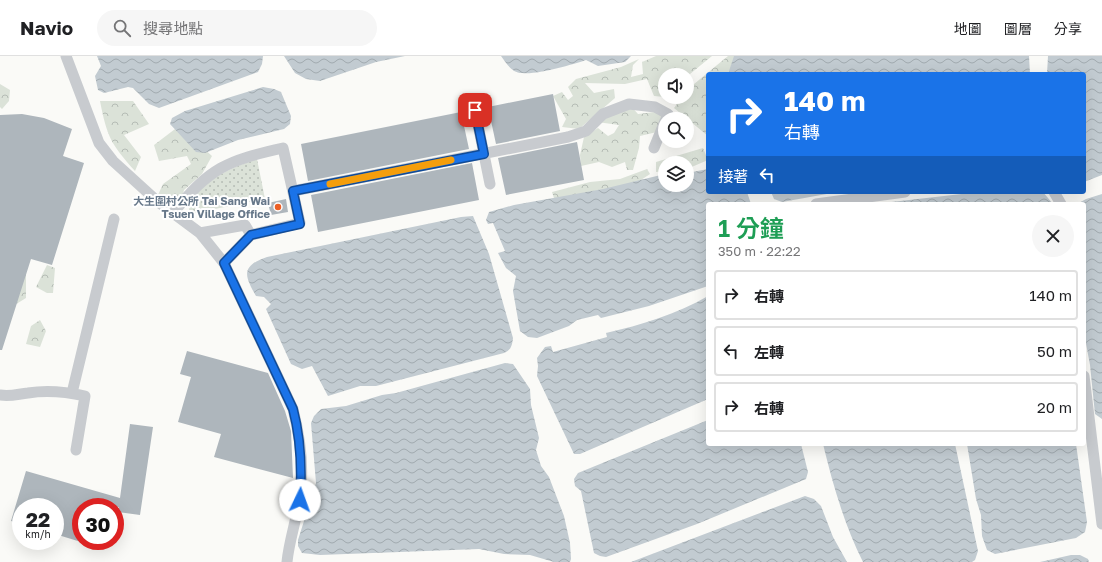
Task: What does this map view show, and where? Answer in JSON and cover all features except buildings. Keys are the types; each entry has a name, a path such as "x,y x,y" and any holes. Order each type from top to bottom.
{"street":[{"path":"66,56 99,143 113,161 157,202 200,233 224,263 293,409 298,430 301,474 300,500 287,562"},
{"path":"293,191 568,137 586,131 603,114 629,104 656,107 665,112"},
{"path":"475,110 490,184"},
{"path":"654,148 658,138"},
{"path":"173,213 195,187 209,174 225,164 243,157 283,148 300,224 251,235 224,263"},
{"path":"831,202 890,194"},
{"path":"72,393 114,219"},
{"path":"200,233 245,225 251,235"},
{"path":"0,395 15,396 45,392 72,393 85,396 76,450"},
{"path":"1086,392 1102,524"}],"green space":[{"path":"656,56 712,56 694,71 694,68 658,68 658,96 654,96 647,79 625,84 585,83 594,93 614,89 615,98 579,129 562,127 566,119 553,96 562,92 568,100 573,96 568,87 576,79 621,67 639,59 633,65 631,77 643,74 642,62"},
{"path":"728,56 746,56 737,72 709,72"},
{"path":"706,74 706,134 694,124 694,112 679,112 674,108 677,104 694,104 694,84"},
{"path":"0,84 10,90 9,101 2,109 0,107"},
{"path":"100,101 133,101 149,124 124,135 141,157 135,171 120,154 111,139 105,123"},
{"path":"629,104 638,114 663,111 658,112 658,132 640,136 639,148 633,170 627,170 625,162 612,167 599,162 581,166 580,155 584,137 598,128 608,136 614,133 619,125 597,122"},
{"path":"179,126 212,156 202,174 184,190 180,205 157,197 163,184 191,164 187,156 159,161 154,145"},
{"path":"703,148 706,155 706,161 694,166 694,156 676,156"},
{"path":"257,159 265,199 190,214 188,203 211,181 227,171"},
{"path":"658,161 658,172 656,172 656,162"},
{"path":"647,169 650,174 635,184 555,201 552,192 590,182 620,179"},
{"path":"47,265 55,268 53,293 47,293 36,287"},
{"path":"26,273 26,298 13,306"},
{"path":"40,320 46,331 40,347 26,344 31,326"}],"water":[{"path":"97,56 263,56 262,64 258,72 159,108 149,104 133,88 128,87 104,93 98,90 95,76 101,66"},
{"path":"284,56 405,56 376,62 320,81 306,79 295,73"},
{"path":"501,56 631,56 625,62 598,66 586,60 536,73 518,73 510,67"},
{"path":"734,56 1029,56 1030,72 729,72"},
{"path":"1048,56 1102,56 1102,175 1086,181 1086,72 1047,72"},
{"path":"263,87 281,92 291,116 290,124 284,129 238,140 205,153 196,152 170,124 172,118 185,111"},
{"path":"706,169 706,194 748,194 750,202 706,202 706,287 649,306 601,318 598,315 577,320 569,326 537,338 528,337 520,331 513,291 516,276 506,268 498,253 505,251 493,223 488,224 486,220 489,212 514,205 603,189 658,176 658,192 694,192 694,172"},
{"path":"772,194 827,194 782,202 774,199"},
{"path":"962,194 1045,194 1051,202 892,202"},
{"path":"1102,194 1102,419 1095,414 1090,365 1086,344 1086,202 1081,202"},
{"path":"473,216 489,254 513,338 512,345 508,351 376,386 360,386 328,396 312,366 302,369 291,364 266,309 271,304 264,297 256,296 247,277 247,272 253,264 267,257 461,217"},
{"path":"706,297 706,400 580,454 574,454 537,376 537,358 545,347 551,346 553,352 607,337 606,333 658,318"},
{"path":"505,363 513,364 530,389 531,405 539,438 536,450 541,466 549,477 564,516 570,543 570,562 554,562 530,555 504,554 479,549 320,555 302,553 298,546 298,540 316,483 311,423 314,416 321,409 346,406 382,395 396,393"},
{"path":"706,421 706,446 802,446 808,472 806,479 697,524 606,557 594,553 581,491 575,486 574,479 578,473"},
{"path":"824,446 955,446 978,551 975,560 972,562 863,562 850,533"},
{"path":"967,446 1076,446 1087,522 1085,532 1076,538 995,554 987,550 982,536 981,515 976,499"},
{"path":"805,496 814,499 821,506 833,537 847,562 631,562"},
{"path":"1071,555 1080,555 1088,559 1089,562 1040,562"}],"slow traffic":[{"path":"330,184 451,160"}],"place":[{"name":"大生圍村公所 Tai Sang Wai Tsuen Village Office","path":"278,207"}],"route":[{"path":"300,500 301,474 298,430 293,409 224,263 251,235 300,224 293,191 484,154 475,110"}]}
